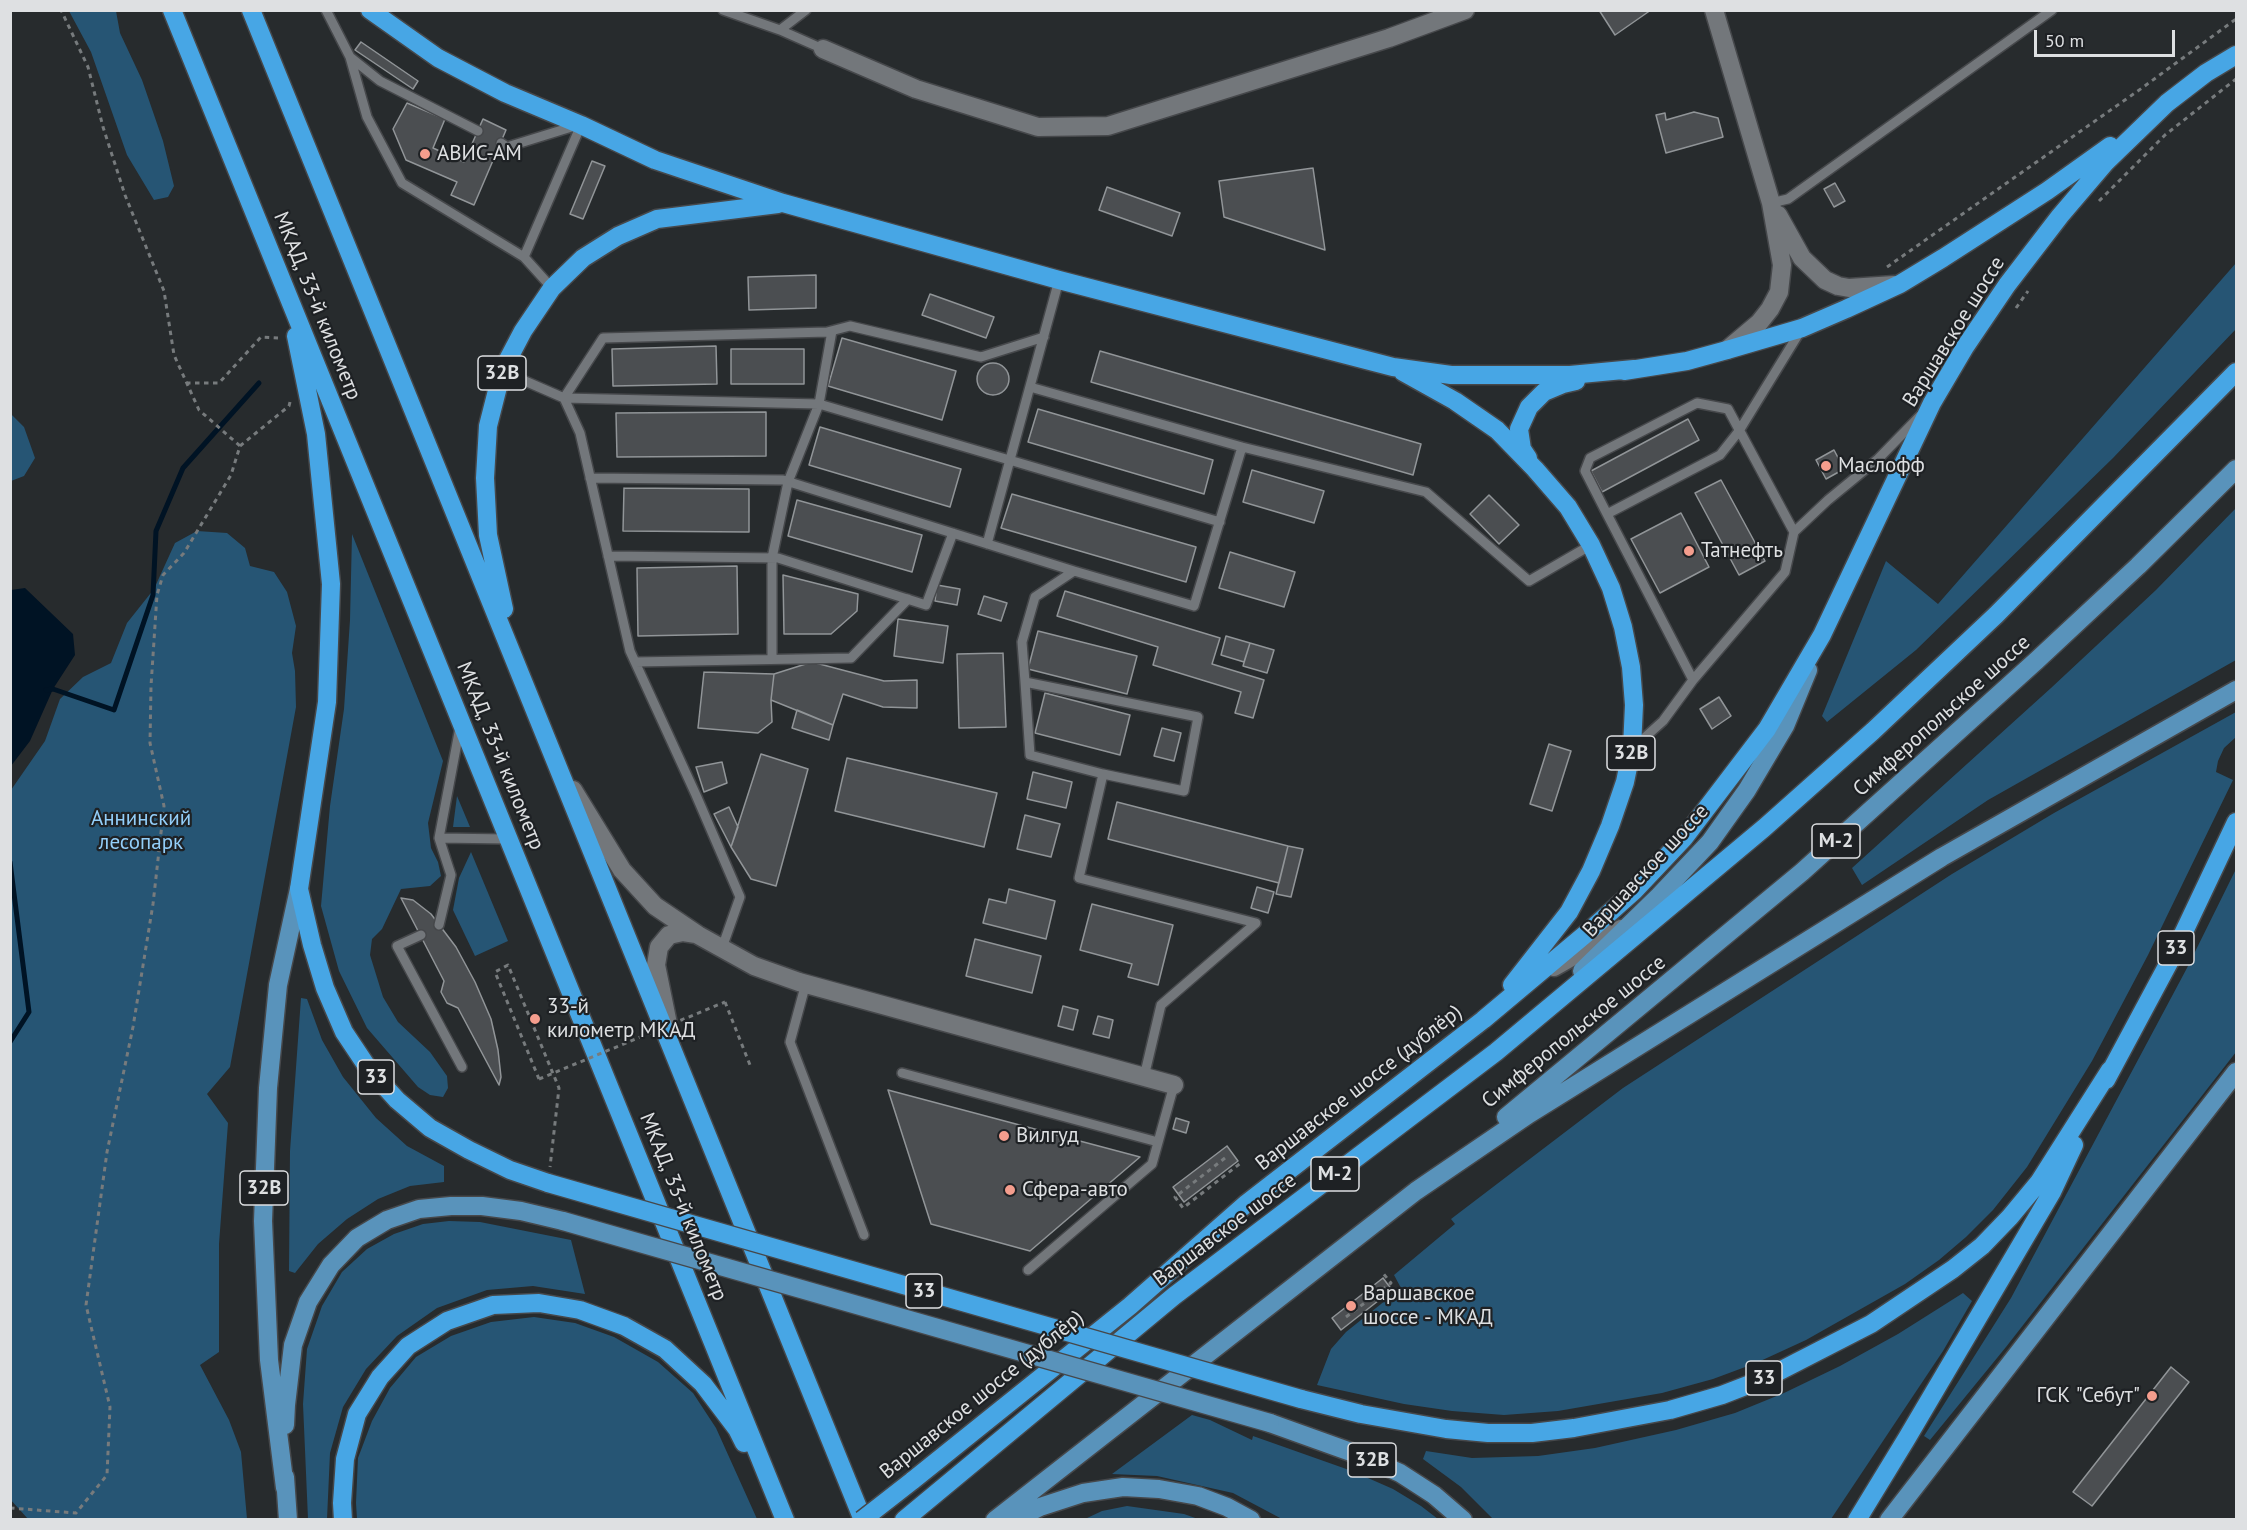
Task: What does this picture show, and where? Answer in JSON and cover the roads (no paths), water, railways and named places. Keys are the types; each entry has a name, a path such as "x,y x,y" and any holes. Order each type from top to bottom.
{"highway":[{"name":"МКАД, 33-й километр","path":"172,10 785,1520"},
{"path":"251,10 862,1520"},
{"path":"370,10 438,58 505,93 581,124 655,160 783,203 1059,280 1393,367 1451,375 1570,375 1634,369"},
{"name":"Варшавское шоссе","path":"1822,635 1932,403 1965,347 2007,285 2060,216 2106,162 2167,103 2206,73 2236,56"},
{"path":"1535,469 1522,449 1519,429 1529,407 1544,392 1563,384 1728,351 1802,328 1900,284 2047,191 2167,103"},
{"name":"32B","path":"538,717 506,618 488,535 485,478 488,426 502,371 523,331 552,288 583,258 618,236 657,219 783,203"},
{"name":"32B","path":"275,262 297,338 316,434 331,584 331,643 327,702 299,889"},
{"name":"32B","path":"1393,367 1455,400 1497,430 1568,507 1591,545 1611,588 1631,667 1634,705 1632,748 1625,782 1611,826 1569,912 1483,1020"},
{"name":"Симферопольское шоссе","path":"1497,1052 1719,867 1873,731 1996,615 2236,372"},
{"name":"Варшавское шоссе (дублёр)","path":"862,1520 1130,1306 1247,1203 1483,1020 1634,891 1684,838 1767,729 1822,635"},
{"name":"33","path":"1857,1520 2052,1192 2110,1070 2173,955 2236,822"},
{"name":"33","path":"299,889 325,988 344,1032 368,1068 397,1100 430,1128 510,1170 548,1183 1300,1399 1361,1414 1446,1429 1488,1433 1532,1433 1593,1425 1670,1410 1722,1395 1766,1378 1871,1324 1953,1269 1982,1246 2010,1217 2039,1182 2110,1070"},
{"name":"Варшавское шоссе","path":"904,1520 1174,1296 1497,1052"},
{"path":"343,1520 345,1459 357,1414 380,1377 408,1346 447,1321 493,1305 539,1303 580,1310 624,1326 665,1349 703,1384 737,1429 785,1520"}],"main road":[{"name":"Симферопольское шоссе","path":"1416,1191 1802,872 2036,661 2138,566 2236,469"},
{"name":"Варшавское шоссе","path":"1497,1052 1631,923 1710,842 1747,790 1785,726 1822,635"},
{"path":"1416,1191 1589,1075 1942,857 2236,690"},
{"name":"32B","path":"285,1492 269,1360 263,1221 268,1088 278,985 299,889"},
{"path":"1889,1520 2236,1072"},
{"name":"М-2","path":"995,1520 1416,1191"},
{"name":"32B","path":"285,1492 285,1405 293,1345 308,1302 331,1265 357,1238 387,1220 419,1209 482,1206 563,1221 1270,1423 1362,1456 1400,1473 1434,1495 1463,1520"},
{"path":"1014,1520 1040,1507 1083,1493 1123,1487 1159,1489 1198,1496 1227,1507 1251,1520"},
{"path":"285,1492 288,1520"}],"street":[{"path":"823,49 916,89 1038,127 1108,126 1389,38 1465,10"},
{"path":"1714,10 1771,203 1782,265 1779,292 1770,309 1759,323 1728,351"},
{"path":"1771,203 1802,258 1825,280 1838,286 1862,289 1900,284"},
{"path":"556,760 622,870 654,906 698,935 754,966 806,984 1174,1085"},
{"path":"1532,979 1631,923 1719,867"},
{"path":"683,1073 664,1011 656,965 659,947 669,935 683,932 698,935"}],"lane":[{"path":"326,10 350,57 367,117 402,183 524,257 552,288"},
{"path":"723,10 780,30 823,49"},
{"path":"780,30 806,10"},
{"path":"1771,203 1788,199 2052,10"},
{"path":"350,57 380,81 478,131"},
{"path":"524,257 581,124"},
{"path":"501,143 507,147 581,124"},
{"path":"987,544 1059,280"},
{"path":"564,398 603,338 832,331 850,326 981,357 1044,337"},
{"path":"1607,514 1720,455 1740,431 1802,328"},
{"path":"772,659 772,558 788,482 819,405 832,331"},
{"path":"502,371 564,398 819,405 1220,522"},
{"path":"1030,387 1242,447 1425,492 1529,581 1591,545"},
{"path":"564,398 580,433 630,651 740,897 722,948"},
{"path":"1632,748 1663,722 1693,681 1785,572 1794,532 1827,500 1878,459 1932,403"},
{"path":"1693,681 1585,471 1590,458 1697,404 1728,409 1794,532"},
{"path":"590,478 788,482 1194,606 1242,447"},
{"path":"608,556 778,558 926,605 952,533"},
{"path":"1025,682 1198,717 1184,790 1103,774 1030,755 1022,642 1035,597 1074,571"},
{"path":"635,662 851,658 908,599"},
{"path":"439,925 451,875 439,838 461,722"},
{"path":"1103,774 1079,878 1256,923 1161,1005 1144,1077"},
{"path":"439,838 509,839"},
{"path":"421,935 398,946 462,1067"},
{"path":"806,984 790,1042 864,1234"},
{"path":"902,1073 1158,1142"},
{"path":"1028,1270 1152,1164 1174,1085"}],"waterway":[{"path":"46,690 53,689 114,710 153,595 156,531 183,468 259,383"},
{"path":"10,862 29,1012 10,1042"}],"place":[{"name":"АВИС-АМ","path":"425,154"},
{"name":"Маслофф","path":"1826,466"},
{"name":"Татнефть","path":"1689,551"},
{"name":"33-й километр МКАД","path":"535,1019"},
{"name":"Вилгуд","path":"1004,1136"},
{"name":"Сфера-авто","path":"1010,1190"},
{"name":"Варшавское шоссе - МКАД","path":"1351,1306"},
{"name":"ГСК \"Себут\"","path":"2152,1396"}],"park label":[{"name":"Аннинский лесопарк","path":"141,831"}]}
